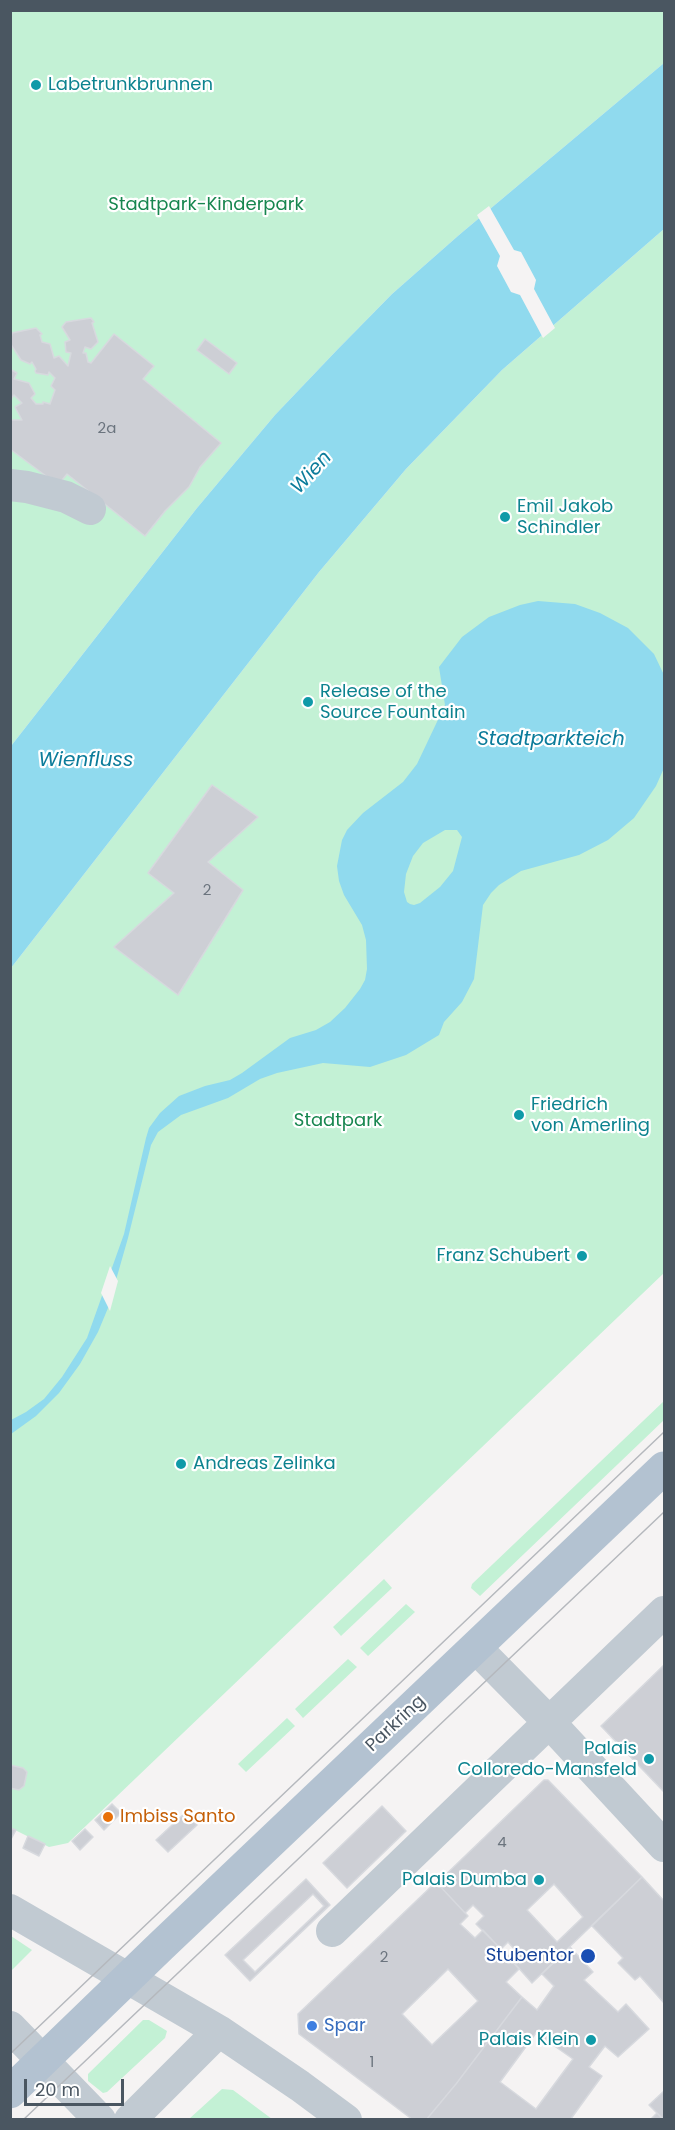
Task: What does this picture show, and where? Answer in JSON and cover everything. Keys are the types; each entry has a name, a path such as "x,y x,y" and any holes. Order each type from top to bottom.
{"main road":[{"name":"Parkring","path":"10,2092 664,1468"}],"street":[{"path":"10,485 66,497 90,509"},
{"path":"332,1931 664,1612"},
{"path":"476,1648 549,1722 664,1846"},
{"path":"10,1910 219,2031 346,2120"},
{"path":"10,2026 100,2120"},
{"path":"130,2120 219,2031"}],"green space":[{"name":"Stadtpark-Kinderpark","path":"10,11 664,11 664,63 459,235 392,294 336,351 275,415 197,508 11,746"},
{"name":"Stadtpark","path":"664,229 664,1273 68,1843 49,1847 11,1828 11,968 319,572 406,469 502,370"},
{"path":"664,1401 664,1420 480,1596 471,1588 472,1584"},
{"path":"384,1579 392,1588 341,1636 333,1627"},
{"path":"406,1604 415,1612 368,1656 360,1648"},
{"path":"348,1659 357,1667 303,1718 295,1709"},
{"path":"287,1718 295,1726 246,1772 238,1764"},
{"path":"11,1936 32,1950 11,1971"},
{"path":"143,2020 149,2020 167,2031 165,2038 107,2092 103,2093 88,2081 88,2074"},
{"path":"222,2089 233,2090 272,2119 189,2119"}],"water":[{"name":"Wienfluss","path":"664,63 664,229 502,370 406,469 319,572 11,968 11,746 197,508 275,415 336,351 392,294 459,235"},
{"name":"Stadtparkteich","path":"538,601 575,604 600,613 628,628 654,654 664,675 664,768 656,786 634,818 608,840 579,855 521,871 491,893 483,905 474,979 462,1002 444,1022 439,1035 406,1055 370,1067 323,1063 277,1073 260,1079 228,1098 181,1115 158,1132 151,1145 128,1238 108,1308 98,1332 80,1364 59,1393 36,1416 11,1434 11,1420 44,1399 62,1377 87,1338 124,1234 149,1128 160,1113 179,1096 230,1080 290,1038 316,1030 330,1022 360,989 367,969 366,940 362,925 344,895 339,881 337,866 342,840 347,830 363,813 403,782 417,764 445,705 439,667 462,637 489,617","holes":["445,830 457,830 462,837 453,871 440,887 420,903 410,904 404,892 406,874 413,856 423,843"]}],"pier":[{"path":"489,206 514,250 521,252 536,280 534,289 555,328 543,338 520,295 511,292 497,266 500,256 477,215"},
{"path":"110,1266 118,1281 110,1311 101,1293"}],"building":[{"path":"91,318 98,342 91,349 85,347 83,353 86,353 88,362 91,363 114,334 154,366 143,379 221,443 200,467 189,487 165,511 145,536 67,474 58,485 10,449 10,420 22,420 15,407 22,403 14,395 10,400 10,369 17,373 14,379 29,383 35,394 31,398 36,404 43,404 43,402 50,404 55,390 51,386 55,378 49,372 48,375 36,373 32,362 30,364 21,360 10,343 12,333 36,328 42,334 40,335 42,342 50,344 54,358 59,356 68,366 71,353 66,352 65,342 70,340 62,327 66,322"},
{"path":"205,339 237,363 229,374 197,350"},
{"path":"212,785 258,817 208,862 243,890 178,995 114,947 174,893 148,873"},
{"name":"Palais Colloredo-Mansfeld","path":"664,1665 664,1792 601,1726"},
{"path":"10,1765 23,1768 27,1772 24,1786 19,1790 10,1788"},
{"name":"Palais Dumba","path":"544,1780 548,1780 642,1877 532,1983 508,1956 515,1950 508,1942 501,1949 476,1924 484,1916 473,1905 465,1913 437,1883","holes":["554,1884 583,1917 557,1942 527,1910"]},
{"name":"Imbiss Santo","path":"112,1804 121,1813 104,1830 95,1820"},
{"path":"382,1806 406,1831 347,1888 323,1863"},
{"path":"185,1813 197,1825 168,1852 156,1840"},
{"path":"10,1828 16,1830 10,1841"},
{"path":"85,1829 93,1837 80,1850 72,1841"},
{"path":"28,1836 45,1844 39,1856 23,1848"},
{"path":"642,1877 664,1901 664,2003 640,1976 635,1980 618,1963 623,1958 592,1926"},
{"path":"306,1879 330,1905 250,1981 225,1955"},
{"path":"436,1882 468,1916 460,1924 475,1938 483,1930 519,1969 506,1982 522,1997 426,2120 413,2120 299,2034 298,2014","holes":["448,1969 478,2001 432,2045 402,2014"]},
{"path":"313,1894 324,1906 255,1972 243,1960"},
{"name":"Palais Klein","path":"570,1947 593,1972 584,1980 618,2012 626,2004 649,2029 618,2057 605,2046 589,2067 602,2076 570,2120 426,2120 522,1997 537,2010 554,1986 542,1974","holes":["536,2033 573,2059 536,2109 500,2082"]},
{"path":"664,2091 664,2120 649,2105"},
{"path":"657,2113 664,2120 650,2120"}],"tram line":[{"path":"10,2054 664,1432"},
{"path":"23,2120 664,1512"}],"place":[{"name":"Labetrunkbrunnen","path":"36,85"},
{"name":"Emil Jakob Schindler","path":"505,517"},
{"name":"Release of the Source Fountain","path":"308,702"},
{"name":"Friedrich von Amerling","path":"519,1115"},
{"name":"Franz Schubert","path":"582,1256"},
{"name":"Andreas Zelinka","path":"181,1464"},
{"name":"Palais Colloredo-Mansfeld","path":"649,1759"},
{"name":"Imbiss Santo","path":"108,1817"},
{"name":"Palais Dumba","path":"539,1880"},
{"name":"Stubentor","path":"588,1956"},
{"name":"Spar","path":"312,2026"},
{"name":"Palais Klein","path":"591,2040"}],"water label":[{"name":"Wien","path":"312,473"}]}
